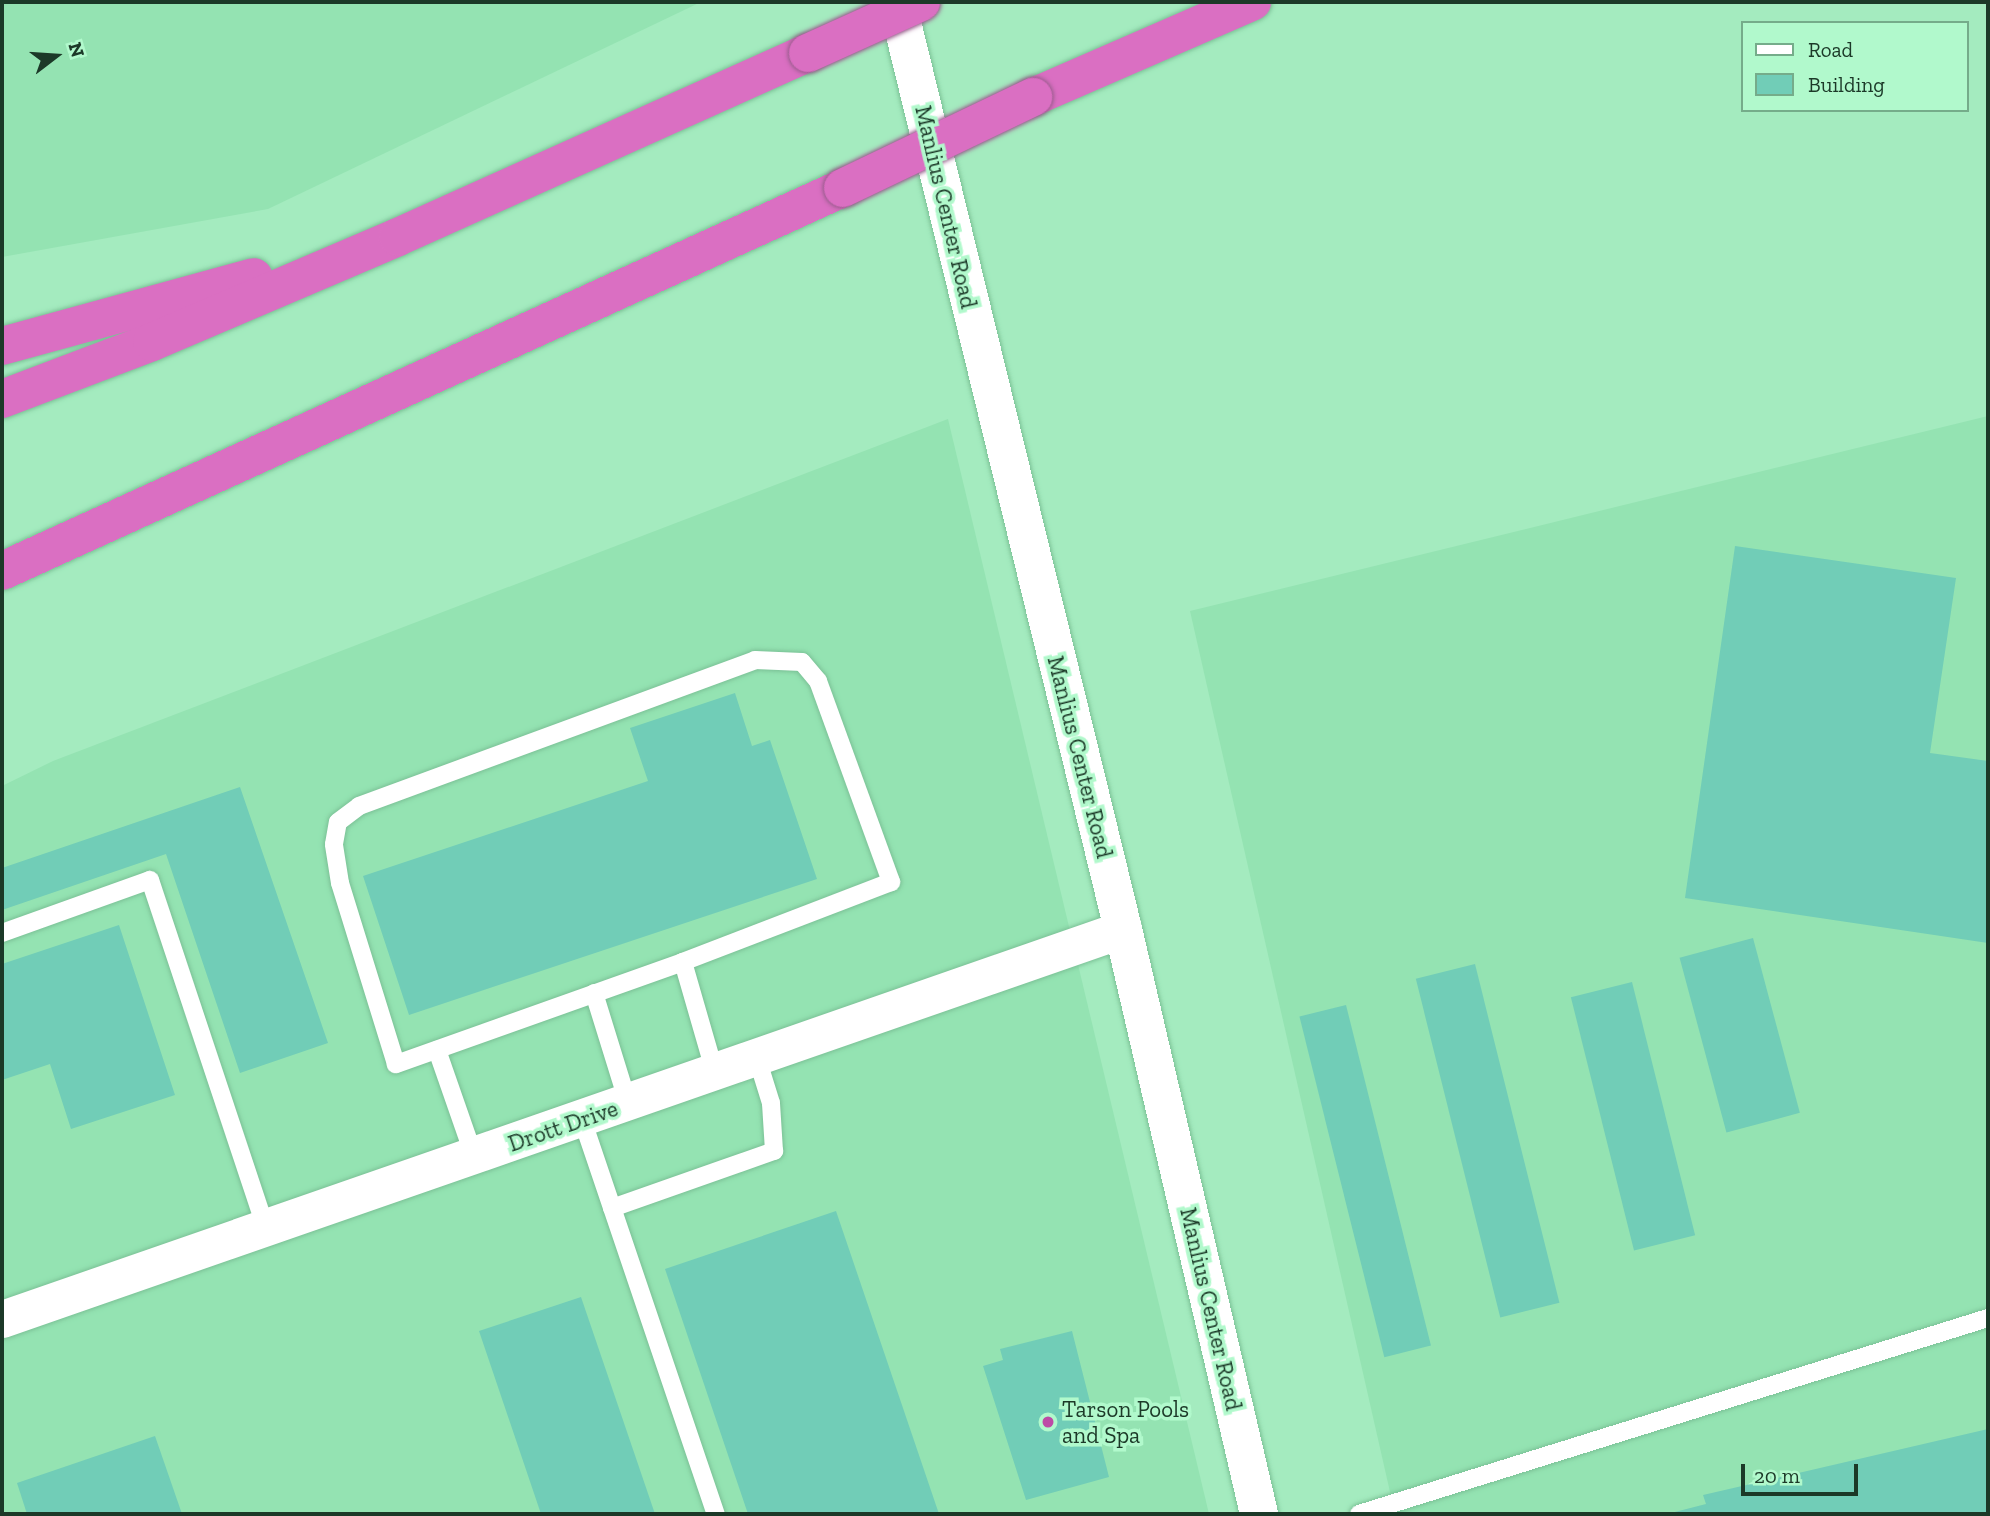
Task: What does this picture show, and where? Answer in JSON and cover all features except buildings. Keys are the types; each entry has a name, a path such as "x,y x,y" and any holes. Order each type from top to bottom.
{"highway":[{"path":"2,399 152,342 398,237 921,2"},
{"path":"2,571 843,188 1033,97 1252,2"},
{"path":"2,346 398,237"}],"main road":[{"name":"Manlius Center Road","path":"897,2 1123,929 1259,1514"}],"street":[{"name":"Drott Drive","path":"2,1319 1123,929"}],"lane":[{"path":"755,660 802,662 818,681 891,882 683,962 594,993 396,1064 340,883 334,844 338,822 359,806 755,660"},
{"path":"2,933 150,880 266,1228"},
{"path":"683,962 715,1073"},
{"path":"594,993 628,1103"},
{"path":"437,1049 474,1156"},
{"path":"612,1208 774,1151 771,1103 757,1058"},
{"path":"582,1119 716,1514"},
{"path":"1359,1514 1988,1318"}],"shaded area":[{"path":"2,2 701,2 268,209 2,257"},
{"path":"1988,416 1988,1514 1395,1514 1190,611"},
{"path":"948,419 1209,1514 2,1514 2,786 53,761"}],"place":[{"name":"Tarson Pools and Spa","path":"1048,1422"}]}
